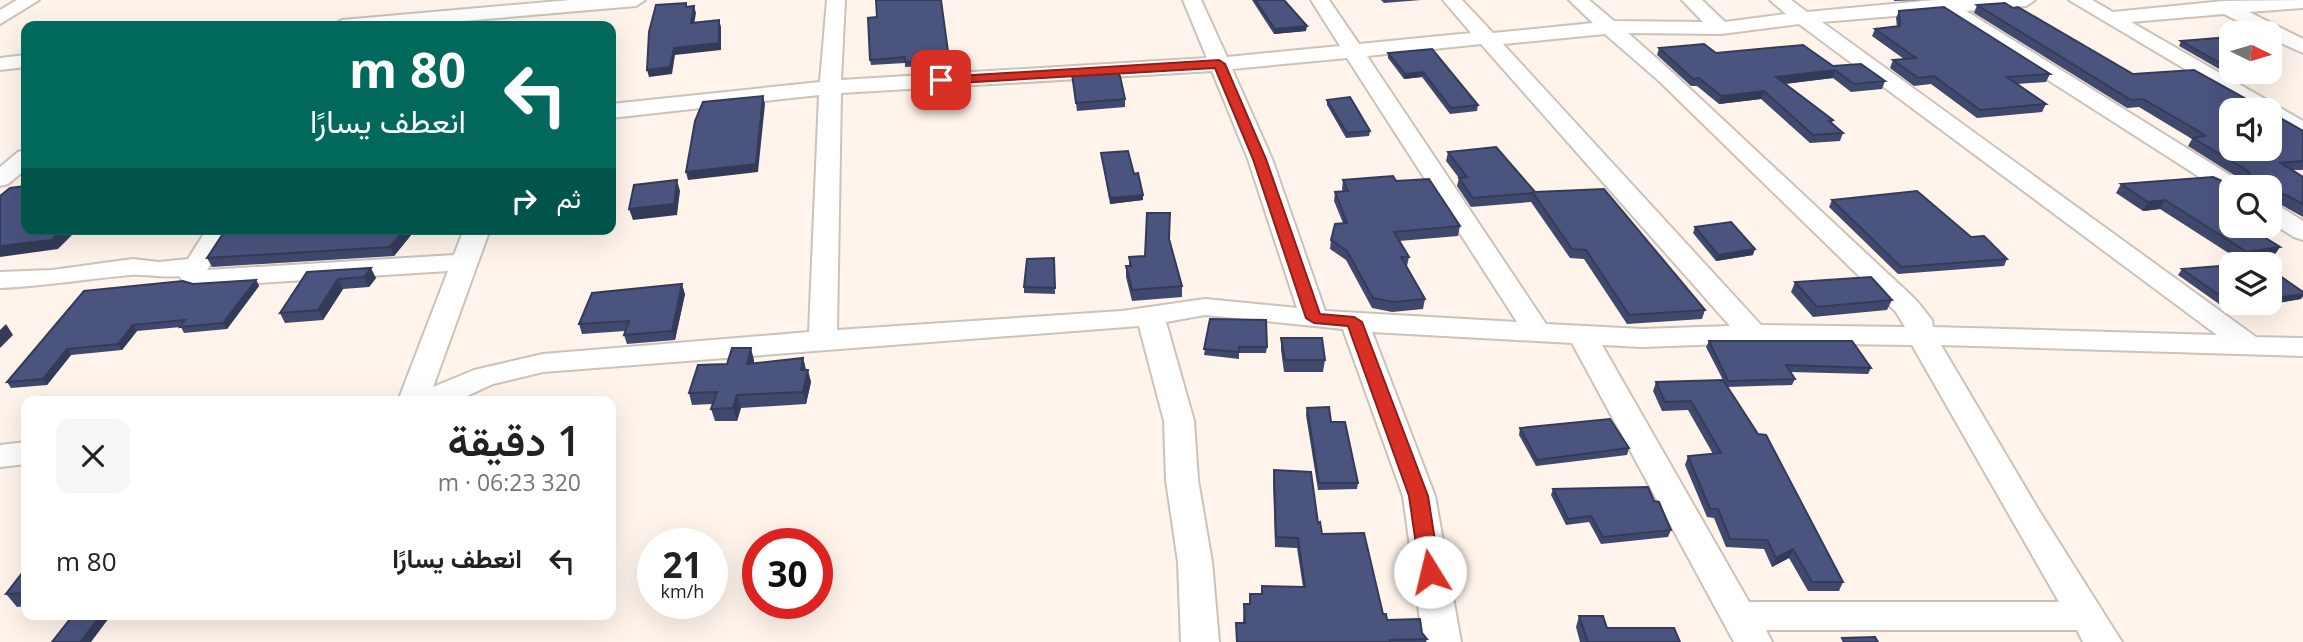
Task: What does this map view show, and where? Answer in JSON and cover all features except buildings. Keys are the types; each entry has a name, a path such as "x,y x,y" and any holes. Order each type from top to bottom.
{"street":[{"path":"0,18 30,0"},
{"path":"355,21 374,0"},
{"path":"405,21 636,0"},
{"path":"823,340 830,87 836,0"},
{"path":"1192,0 1260,159 1314,318"},
{"path":"1320,0 1356,51 1537,332"},
{"path":"1452,0 1754,334"},
{"path":"1578,0 1666,77 1918,320 1921,336 2026,518 2095,629"},
{"path":"1691,0 1721,28"},
{"path":"1779,0 2250,346"},
{"path":"616,110 830,87 1219,64 1610,27 1721,28 1941,3 2026,0"},
{"path":"2078,0 2248,98"},
{"path":"2111,18 2217,4 2303,2"},
{"path":"1941,3 2219,179"},
{"path":"2217,4 2303,47"},
{"path":"553,21 558,7"},
{"path":"0,64 21,62"},
{"path":"2282,118 2303,130"},
{"path":"0,179 21,161"},
{"path":"2282,219 2303,232"},
{"path":"216,235 191,274 196,279 465,262"},
{"path":"416,396 475,235"},
{"path":"0,280 52,278 133,267 159,270 195,266"},
{"path":"440,396 484,377 544,363 823,340 1122,320 1205,307 1354,322 1642,338 1754,334 1921,336 2303,347"},
{"path":"1150,316 1179,421 1182,480 1195,562 1200,642"},
{"path":"1354,322 1419,496 1442,642"},
{"path":"1582,335 1747,629 2095,629"},
{"path":"0,456 21,454"}],"route":[{"path":"941,80 1219,64 1260,159 1314,318 1354,322 1419,496 1430,572"}]}
